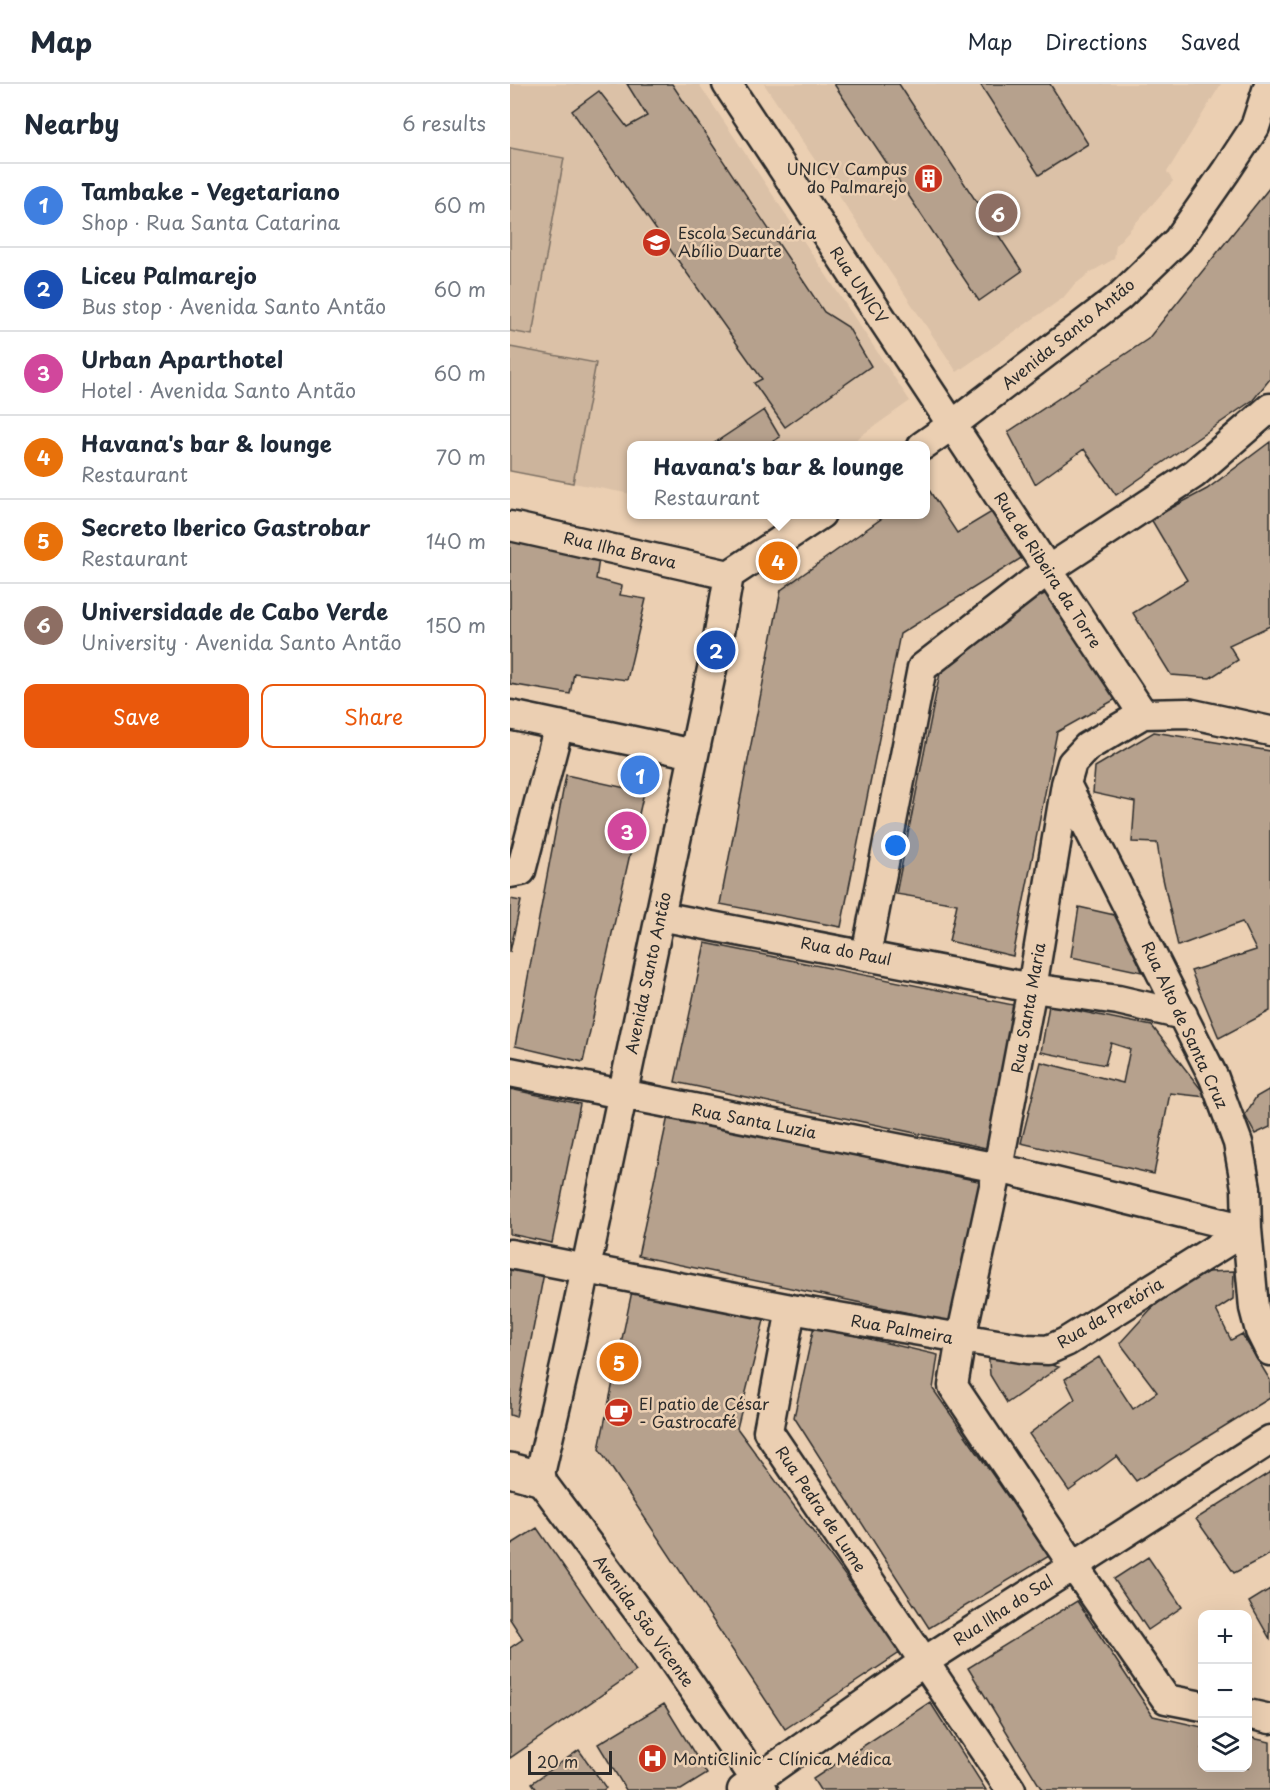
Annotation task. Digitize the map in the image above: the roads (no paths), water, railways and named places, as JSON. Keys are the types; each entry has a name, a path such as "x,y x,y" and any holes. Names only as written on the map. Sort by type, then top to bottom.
{"street":[{"name":"Rua UNICV","path":"727,84 952,425"},
{"name":"Avenida Santo Antão","path":"929,441 1119,297 1178,240 1226,171 1262,134 1269,84"},
{"path":"866,955 922,668 1047,570 1194,474 1270,408"},
{"name":"Rua de Ribeira da Torre","path":"952,425 1143,714"},
{"path":"729,575 813,519"},
{"name":"Rua Ilha Brava","path":"510,526 729,575"},
{"name":"Avenida Santo Antão","path":"524,1474 566,1362 716,650 729,575"},
{"path":"1143,714 1188,713 1270,731"},
{"name":"Rua Santa Maria","path":"961,1338 998,1168 1032,988 1066,784 1072,763 1087,747 1143,714"},
{"path":"510,715 694,754"},
{"path":"510,873 521,871 559,725"},
{"name":"Rua Alto de Santa Cruz","path":"1066,784 1184,1015 1214,1078 1238,1143 1246,1188 1254,1308 1260,1331 1270,1350"},
{"name":"Rua do Paul","path":"660,916 1032,988 1118,1000 1184,1015"},
{"name":"Rua Santa Luzia","path":"510,1072 998,1168 1247,1229"},
{"name":"Rua da Pretória","path":"961,1338 1027,1349 1048,1350 1066,1342 1247,1229"},
{"name":"Rua Palmeira","path":"510,1254 791,1309 961,1338 953,1386 1166,1699 1198,1705"},
{"name":"Rua Pedra de Lume","path":"791,1309 768,1431 1011,1790"},
{"name":"Rua Ilha do Sal","path":"753,1786 925,1661 1270,1440"},
{"name":"Avenida São Vicente","path":"524,1474 655,1634 753,1786"},
{"path":"1252,1715 1270,1719"}],"place":[{"name":"UNICV Campus do Palmarejo","path":"928,178"},
{"name":"Universidade de Cabo Verde","path":"998,213"},
{"name":"Escola Secundária Abílio Duarte","path":"657,242"},
{"name":"Havana's bar & lounge","path":"778,561"},
{"name":"Liceu Palmarejo","path":"716,650"},
{"name":"Tambake - Vegetariano","path":"640,775"},
{"name":"Urban Aparthotel","path":"627,831"},
{"name":"Secreto Iberico Gastrobar","path":"619,1362"},
{"name":"El patio de César - Gastrocafé","path":"618,1413"},
{"name":"MontiClinic - Clínica Médica","path":"652,1759"}]}
